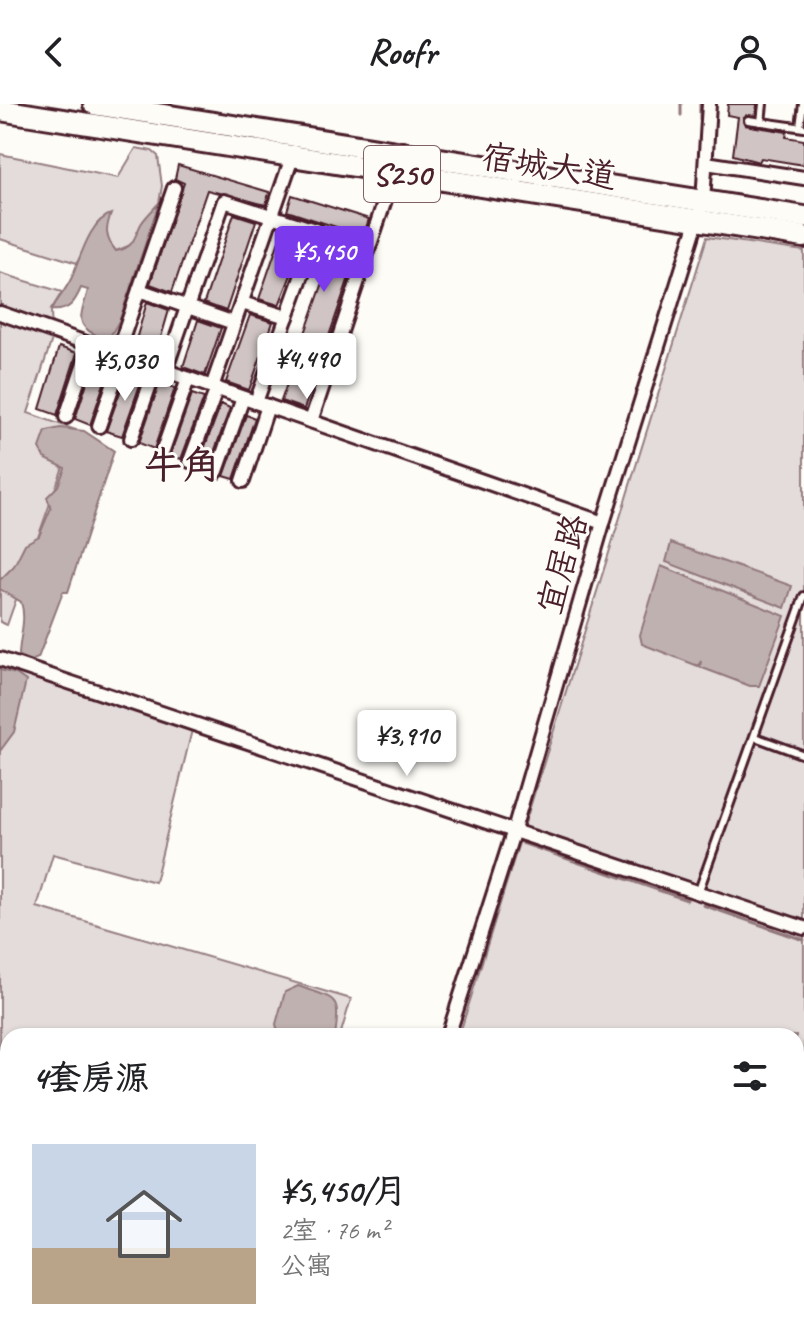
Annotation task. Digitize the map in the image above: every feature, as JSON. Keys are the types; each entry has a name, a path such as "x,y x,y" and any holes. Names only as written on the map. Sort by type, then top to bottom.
{"main road":[{"name":"宿城大道","path":"94,104 295,146 394,173 700,212 804,217"},
{"name":"宿城大道","path":"0,110 295,146 700,212 804,237"}],"street":[{"name":"宜居路","path":"451,1028 513,833 603,523 700,212 709,104"},
{"path":"190,461 295,146"},
{"path":"706,163 804,178"},
{"path":"311,421 394,173"},
{"path":"99,426 139,290 174,188"},
{"path":"131,439 187,307 224,201 318,231 256,402 217,471"},
{"path":"139,290 234,323"},
{"path":"242,303 287,317"},
{"path":"0,313 603,523"},
{"path":"66,417 90,345"},
{"path":"163,450 188,379"},
{"path":"243,481 256,402"},
{"path":"0,659 804,928"}],"lane":[{"path":"761,122 763,104"},
{"path":"748,120 802,128 803,104"},
{"path":"698,893 804,596"},
{"path":"755,737 804,755"}],"shaded area":[{"path":"136,148 152,151 158,156 162,186 159,203 142,223 133,244 116,251 108,240 106,226 97,224 77,263 0,239 0,154 118,178"},
{"path":"159,203 120,319 111,335 103,338 93,334 83,324 81,319 88,290 81,288 67,308 51,310 70,281 97,224 111,214 108,238 116,251 122,250 133,242 143,221"},
{"path":"707,237 804,251 804,1028 461,1028"},
{"path":"0,273 62,292 51,310 52,339 28,413 76,430 7,625 0,622"},
{"path":"60,428 84,431 114,451 68,592 63,592 38,658 31,661 19,656 23,622 21,602 0,589 0,580 14,566 25,544 39,536 51,508 47,497 58,486 65,468 44,458 40,448 46,431"},
{"path":"671,543 792,586 785,608 666,562"},
{"path":"661,566 785,616 759,686 750,686 700,667 701,661 698,666 642,644 640,635"},
{"path":"0,665 192,730 155,882 53,854 37,907 351,999 342,1028 0,1028"},
{"path":"0,670 16,674 26,681 14,732 0,751"},
{"path":"298,986 333,1000 337,1012 336,1028 277,1028 285,992"}],"building":[{"path":"728,104 757,104 756,115 743,117 745,125 787,132 786,137 804,140 804,165 761,158 759,162 733,155 738,117 727,115"},
{"path":"178,165 269,192 266,205 207,190 172,292 150,284 184,183 175,179"},
{"path":"292,195 369,219 304,409 281,401 342,229 287,211"},
{"path":"234,214 256,221 226,311 204,303"},
{"path":"283,229 306,237 279,305 259,299"},
{"path":"147,302 169,310 155,358 133,350"},
{"path":"250,315 273,322 249,390 226,382"},
{"path":"198,320 221,328 205,375 183,367"},
{"path":"59,347 77,353 57,415 40,409"},
{"path":"95,358 111,363 90,425 75,419"},
{"path":"128,370 143,376 122,436 106,431"},
{"path":"160,382 175,388 154,449 139,443"},
{"path":"192,394 204,398 181,459 170,455"},
{"path":"221,404 230,408 208,469 198,465"},
{"path":"246,415 255,418 234,479 224,476"}],"waterway":[{"path":"681,104 681,115"},
{"path":"700,104 700,119"},
{"path":"522,843 687,900"},
{"path":"703,905 804,940"}],"district":[{"name":"牛角","path":"182,465"}]}
